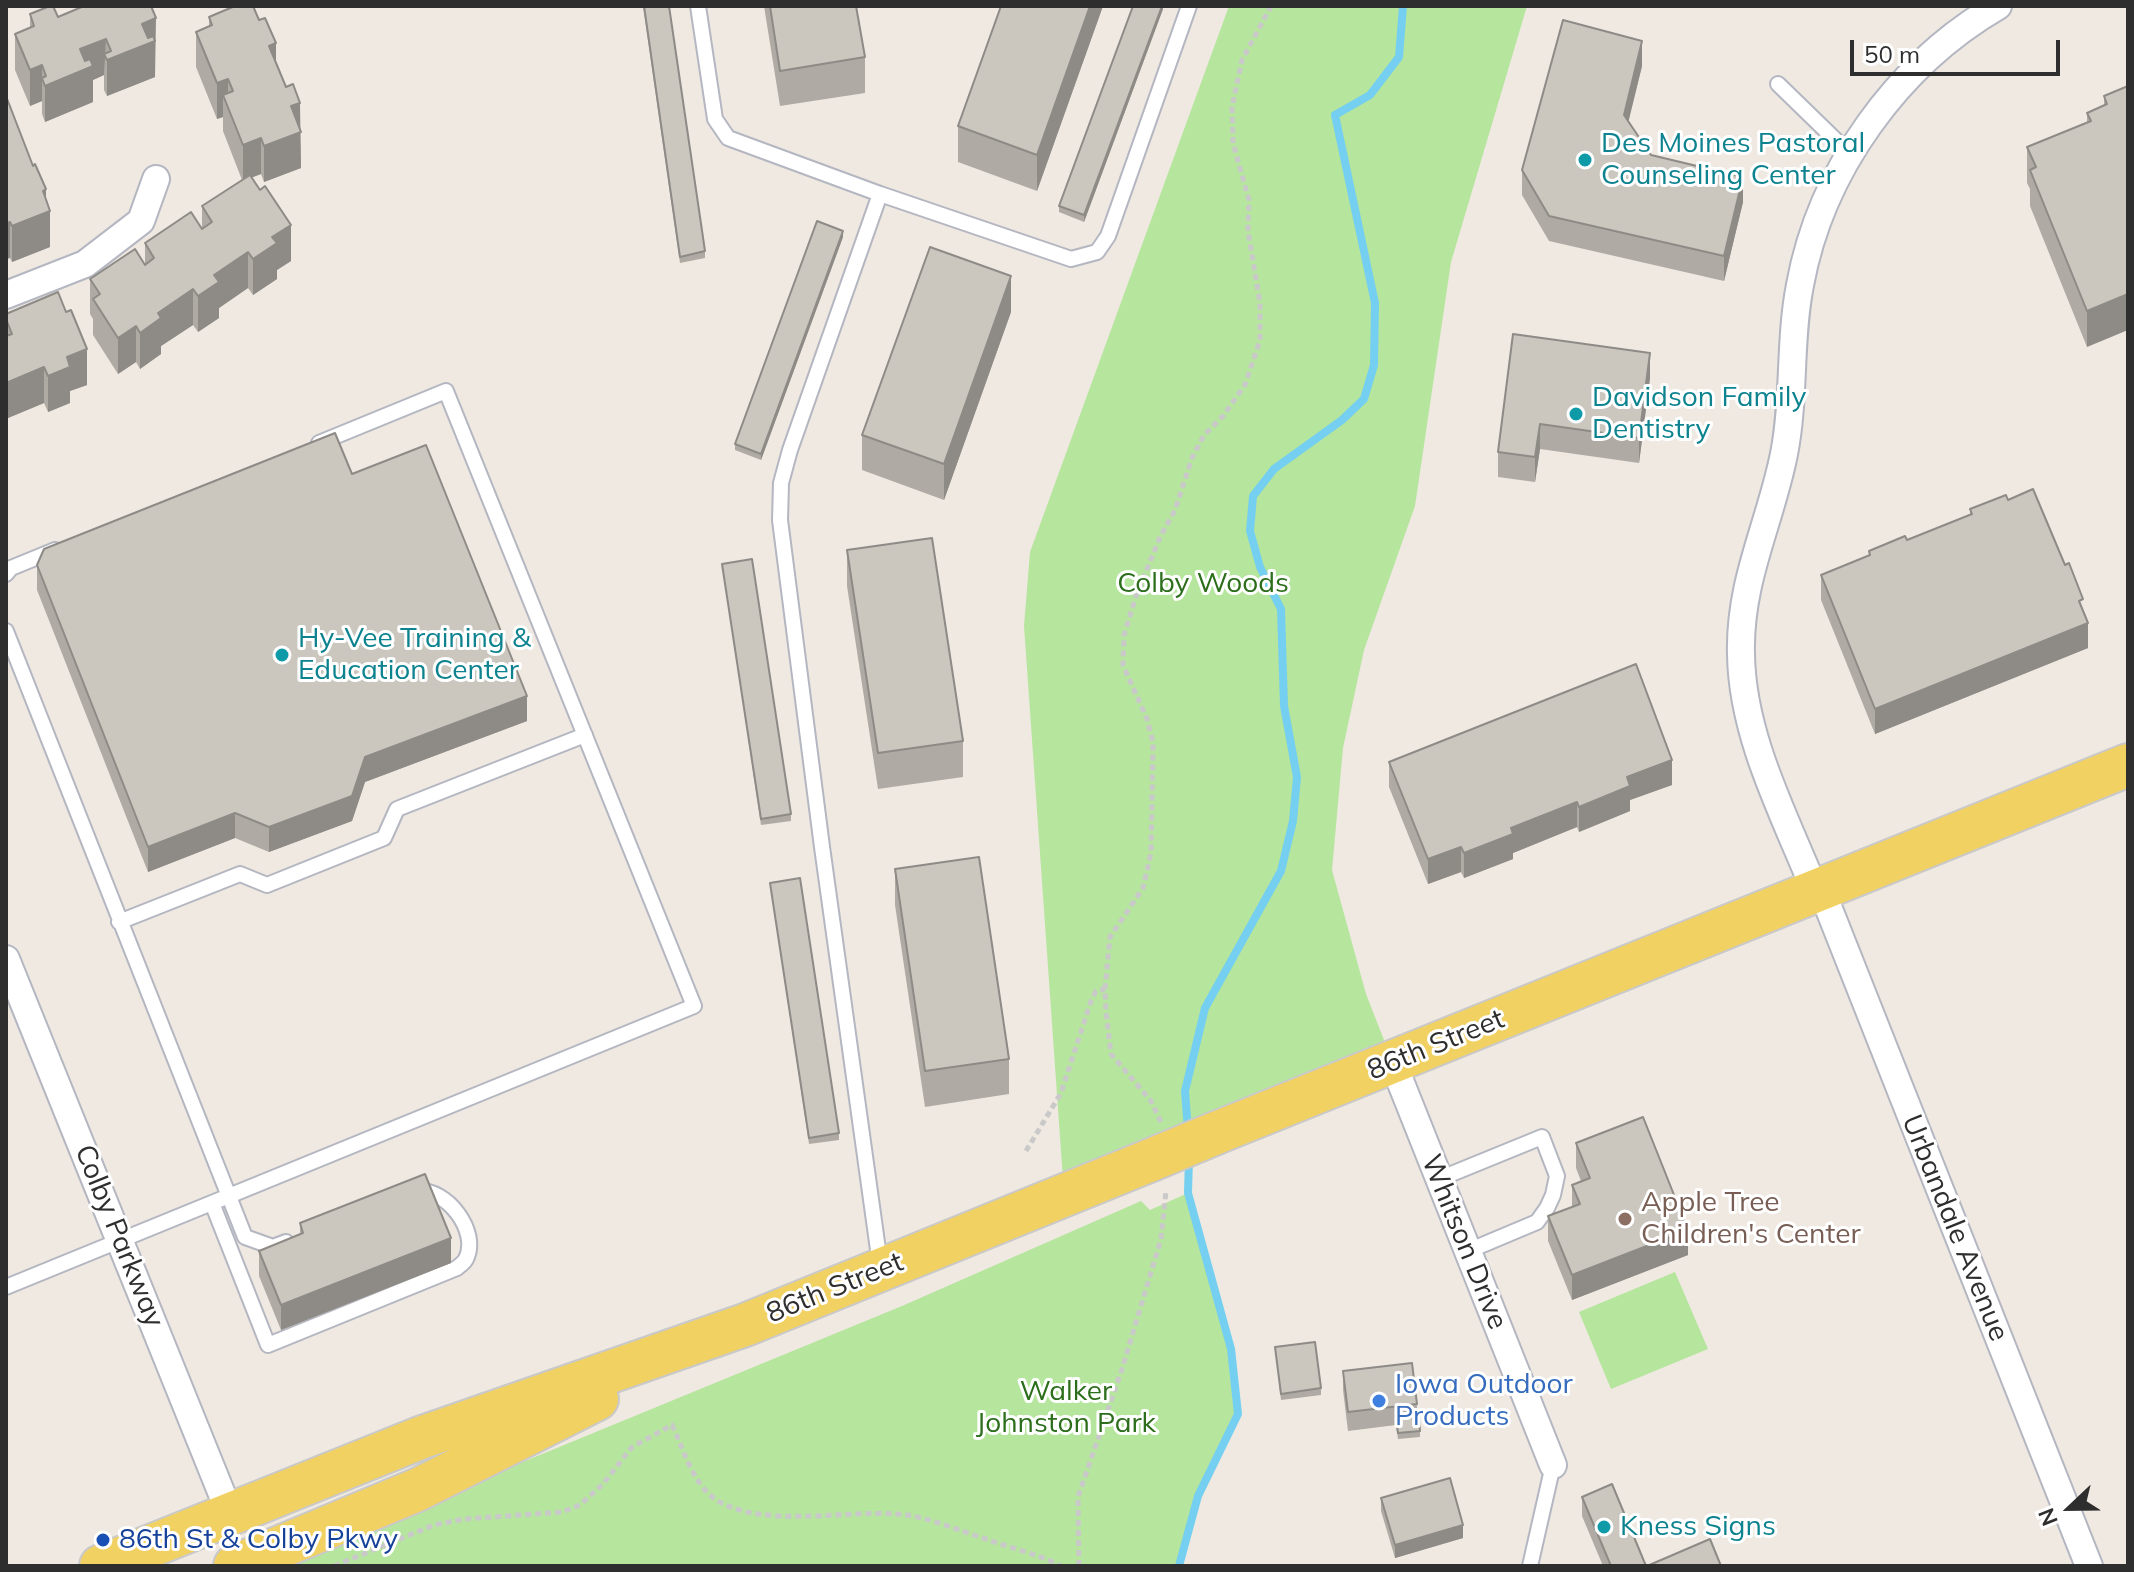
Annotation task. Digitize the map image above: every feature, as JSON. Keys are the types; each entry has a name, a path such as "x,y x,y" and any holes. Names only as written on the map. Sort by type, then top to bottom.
{"main road":[{"name":"86th Street","path":"101,1566 240,1547 420,1438 745,1325 2128,765"}],"street":[{"name":"Urbandale Avenue","path":"1991,8 1932,53 1893,93 1863,133 1835,181 1814,232 1800,283 1792,341 1788,434 1778,482 1750,567 1743,611 1741,656 1746,704 1764,764 1818,890 2089,1566"},
{"path":"6,295 85,264 97,256 141,221 156,179"},
{"name":"Colby Parkway","path":"6,959 121,1240 240,1547"},
{"name":"Whitson Drive","path":"1393,1063 1553,1465"}],"lane":[{"path":"698,6 715,119 728,138 1071,259 1097,252 1108,236 1189,6"},
{"path":"1778,84 1851,155"},
{"path":"880,194 790,450 781,483 780,520 881,1269"},
{"path":"6,1287 694,1006 446,391 301,450"},
{"path":"6,574 11,568 69,544"},
{"path":"6,631 245,1237 273,1247 304,1235"},
{"path":"119,922 240,874 267,885 384,838 397,809 585,735"},
{"path":"1439,1179 1542,1137 1557,1176 1553,1195 1537,1222 1468,1251"},
{"path":"212,1203 268,1345 457,1268 467,1259 469,1243 461,1220 449,1201 421,1190 406,1195"},
{"path":"1530,1566 1553,1465"}],"path":[{"path":"1079,1566 1078,1497 1122,1369 1161,1239 1160,1157 1151,1101 1111,1054 1105,989 1110,937 1143,888 1151,853 1153,742 1147,719 1123,665 1124,635 1136,596 1160,537 1175,510 1192,458 1204,435 1223,416 1245,385 1260,340 1260,303 1248,231 1249,200 1233,143 1232,107 1242,60 1271,6"},
{"path":"1026,1151 1061,1093 1091,1001 1096,991 1105,989"},
{"path":"334,1566 434,1525 464,1519 562,1512 580,1505 603,1484 632,1447 672,1425 701,1483 714,1498 734,1508 753,1514 789,1516 902,1514 935,1522 1061,1566"}],"green space":[{"name":"Colby Woods","path":"1229,6 1527,6 1451,262 1415,506 1364,650 1343,748 1332,870 1366,994 1393,1063 1064,1194 1024,626 1030,552"},
{"name":"Walker Johnston Park","path":"1188,1193 1231,1349 1238,1414 1198,1496 1179,1566 270,1566 902,1306 1141,1201 1150,1210"},
{"path":"1675,1272 1708,1349 1611,1389 1579,1312"}],"building":[{"path":"53,6 58,17 84,6 151,6 156,18 142,24 148,38 153,36 155,41 107,60 104,54 111,51 106,39 80,49 85,61 90,59 93,66 45,86 42,78 46,76 42,65 30,70 15,34 34,26 30,14"},
{"path":"235,6 253,6 259,20 265,18 276,43 269,46 286,87 293,84 300,103 291,106 301,132 264,146 261,138 243,145 223,95 233,91 228,79 217,83 196,32 212,25 209,17"},
{"path":"644,6 669,6 705,251 680,257"},
{"path":"770,6 856,6 865,57 780,71"},
{"path":"1001,6 1090,6 1037,155 958,126"},
{"path":"1133,6 1162,6 1084,215 1059,206"},
{"name":"Des Moines Pastoral Counseling Center","path":"1563,20 1642,41 1624,115 1651,155 1743,177 1724,256 1549,216 1522,170"},
{"path":"2128,86 2128,294 2087,311 2030,170 2036,167 2027,147 2091,121 2087,113 2107,104 2104,96"},
{"path":"6,96 33,166 35,164 46,189 43,191 50,211 12,226 10,222 6,223"},
{"path":"250,175 260,190 265,186 291,225 272,237 277,243 253,259 248,252 214,275 219,282 198,296 193,289 158,313 161,318 140,333 136,326 118,338 93,299 100,294 90,279 135,249 145,265 154,258 145,243 191,212 202,229 212,222 202,206"},
{"path":"817,221 843,231 761,454 735,444"},
{"path":"930,247 1011,276 944,464 862,435"},
{"path":"58,292 66,312 71,310 87,349 67,357 70,367 48,376 44,367 6,383 6,336 12,334 6,314"},
{"name":"Davidson Family Dentistry","path":"1513,334 1650,353 1639,438 1540,424 1535,457 1498,452"},
{"name":"Hy-Vee Training & Education Center","path":"335,433 352,474 426,445 527,696 365,757 352,796 269,827 235,813 148,847 37,565 44,549"},
{"path":"2033,489 2065,565 2069,563 2083,599 2079,601 2088,623 1875,709 1821,575 1870,555 1869,551 1905,536 1907,540 1972,514 1970,509 2006,495 2008,500"},
{"path":"932,538 963,741 878,753 847,550"},
{"path":"752,559 791,814 761,819 722,564"},
{"path":"1636,664 1672,760 1627,777 1630,786 1579,807 1577,802 1511,828 1513,834 1464,853 1461,847 1428,859 1389,762"},
{"path":"979,857 1009,1059 925,1071 895,869"},
{"path":"800,878 839,1133 809,1138 770,883"},
{"name":"Apple Tree Children's Center","path":"1643,1117 1688,1230 1572,1275 1548,1216 1580,1204 1572,1185 1590,1178 1576,1143"},
{"path":"425,1174 451,1238 281,1305 259,1251 303,1233 300,1223"},
{"path":"1315,1342 1321,1388 1281,1394 1275,1347"},
{"path":"1412,1363 1417,1404 1348,1412 1343,1371"},
{"path":"1419,1417 1420,1431 1398,1433 1396,1419"},
{"path":"1450,1478 1463,1525 1395,1545 1381,1498"},
{"path":"1612,1484 1646,1566 1611,1566 1582,1497"},
{"path":"1710,1539 1721,1566 1647,1566"}],"waterway":[{"path":"1188,1131 1185,1091 1205,1008 1281,871 1293,821 1297,777 1284,706 1281,609 1260,567 1250,531 1253,496 1274,469 1342,420 1364,399 1374,365 1375,303 1335,115 1370,95 1399,57 1403,6"},
{"path":"1179,1566 1198,1496 1238,1414 1231,1349 1188,1193 1189,1157"}],"place":[{"name":"Des Moines Pastoral Counseling Center","path":"1585,160"},
{"name":"Davidson Family Dentistry","path":"1576,414"},
{"name":"Hy-Vee Training & Education Center","path":"282,655"},
{"name":"Apple Tree Children's Center","path":"1625,1219"},
{"name":"Iowa Outdoor Products","path":"1379,1401"},
{"name":"Kness Signs","path":"1604,1527"},
{"name":"86th St & Colby Pkwy","path":"103,1540"}]}
